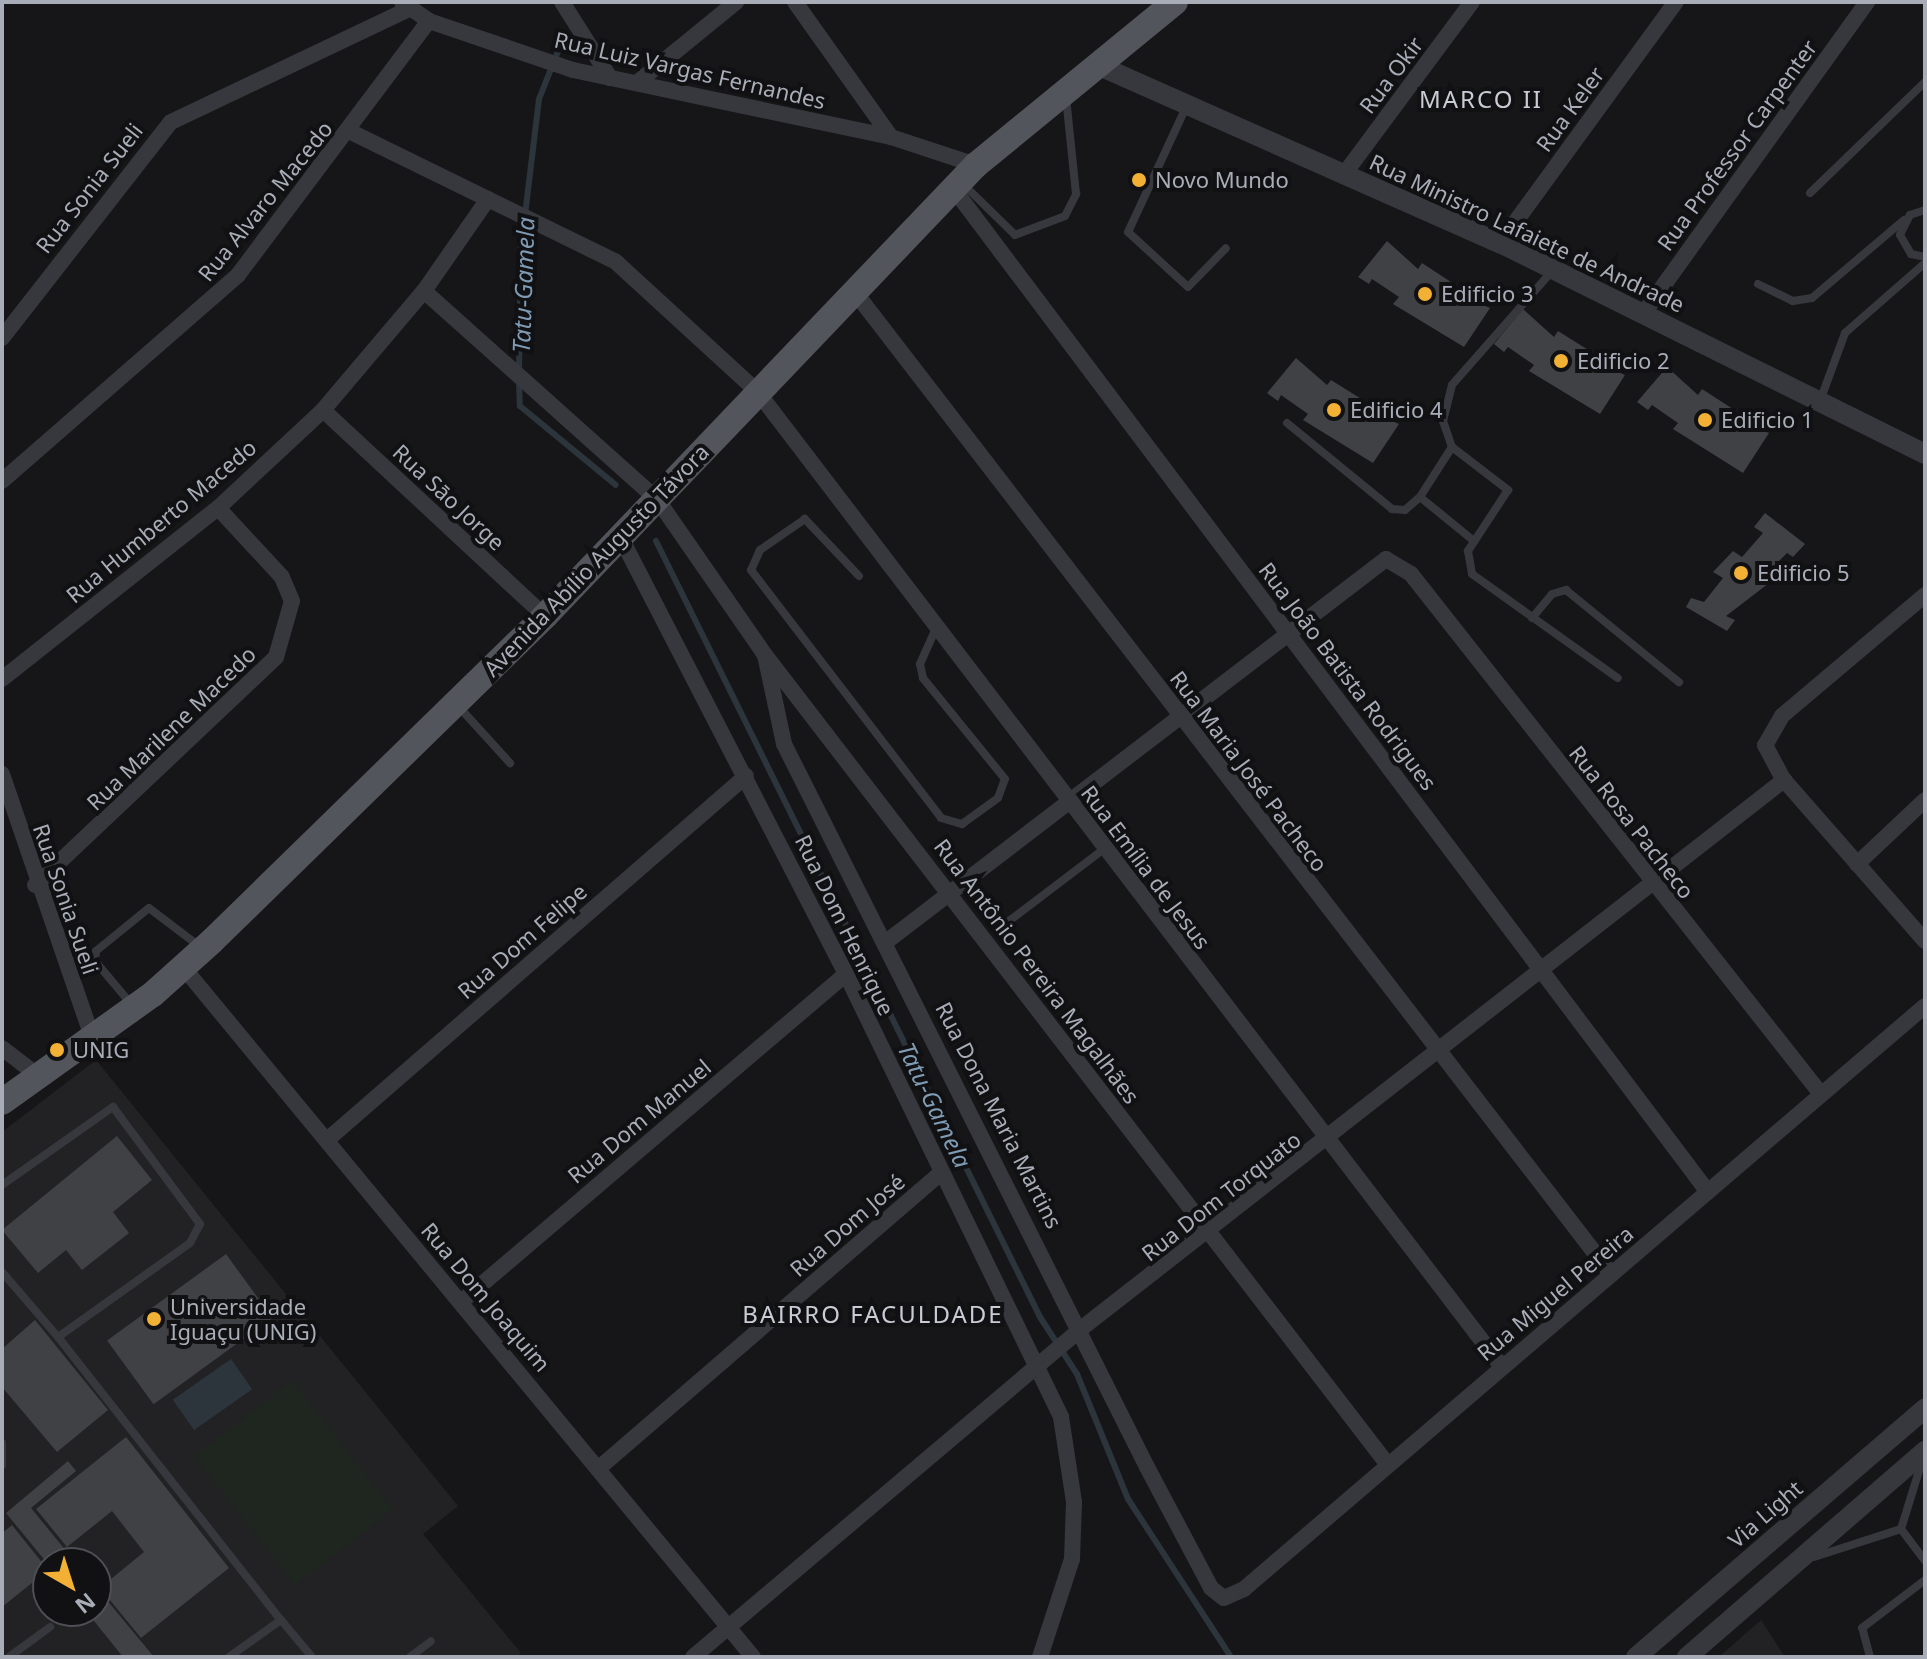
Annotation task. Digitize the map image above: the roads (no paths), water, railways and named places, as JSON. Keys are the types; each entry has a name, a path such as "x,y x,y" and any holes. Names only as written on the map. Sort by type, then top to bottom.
{"main road":[{"name":"Avenida Abílio Augusto Távora","path":"2,1102 134,1008 193,958 545,616 963,178 1102,67 1175,2"}],"street":[{"path":"562,2 610,78"},
{"path":"638,82 736,2"},
{"path":"795,2 891,137"},
{"name":"Rua Okir","path":"1345,173 1472,2"},
{"name":"Rua Keler","path":"1500,243 1676,2"},
{"name":"Rua Professor Carpenter","path":"1643,314 1867,2"},
{"name":"Rua Luiz Vargas Fernandes","path":"404,6 429,21 573,70 891,137 963,178"},
{"name":"Rua Sonia Sueli","path":"2,338 171,122 404,6"},
{"name":"Rua Alvaro Macedo","path":"2,481 238,275 351,132 429,21"},
{"name":"Rua Ministro Lafaiete de Andrade","path":"1102,67 1500,243 1925,454"},
{"name":"Rua Emília de Jesus","path":"351,132 509,209 557,227 616,262 757,391 1502,1367"},
{"name":"Rua João Batista Rodrigues","path":"963,178 1288,633 1708,1192"},
{"name":"Rua Humberto Macedo","path":"2,679 218,508 323,410 424,291 488,199"},
{"name":"Rua Antônio Pereira Magalhães","path":"424,291 551,398 657,499 765,655 950,891 1388,1465"},
{"name":"Rua Maria José Pacheco","path":"854,291 1438,1055 1611,1274"},
{"name":"Rua Sāo Jorge","path":"323,410 545,616"},
{"name":"Rua Marilene Macedo","path":"35,885 276,657 292,601 282,577 218,508"},
{"name":"Rua Dom Henrique","path":"621,538 846,974 941,1173 1046,1362 1061,1417 1074,1502 1069,1571 1040,1657"},
{"name":"Rua Rosa Pacheco","path":"1288,633 1372,563 1398,561 1821,1094"},
{"path":"1925,595 1782,716 1765,745 1784,780 1925,941"},
{"path":"886,942 1288,633"},
{"name":"Rua Dona Maria Martins","path":"765,655 784,744 886,942 1076,1334 1211,1588"},
{"name":"Rua Sonia Sueli","path":"2,774 35,885 92,1037"},
{"name":"Rua Dom Felipe","path":"327,1140 746,776"},
{"name":"Rua Dom Torquato","path":"693,1657 1076,1334 1210,1235 1654,887 1784,780"},
{"path":"1857,864 1925,800"},
{"name":"Rua Dom Joaquim","path":"193,958 327,1140 753,1657"},
{"name":"Rua Dom Manuel","path":"461,1302 846,974"},
{"name":"Rua Miguel Pereira","path":"1211,1588 1234,1597 1925,1006"},
{"path":"2,1048 37,1075"},
{"name":"Rua Dom José","path":"599,1468 941,1173"},
{"name":"Via Light","path":"1636,1657 1925,1408"},
{"path":"1687,1657 1925,1451"}],"lane":[{"path":"1810,193 1925,82"},
{"path":"963,178 1015,235 1065,216 1076,194 1066,95"},
{"path":"1187,104 1128,232 1188,287 1226,248"},
{"path":"1758,284 1793,301 1812,298 1904,220 1922,209"},
{"path":"1819,401 1845,333 1925,260 1901,242 1904,220"},
{"path":"1553,269 1452,385 1443,406 1452,447 1508,490 1474,541 1466,560 1472,574 1618,678"},
{"path":"1287,423 1392,509 1405,510 1420,497 1452,447"},
{"path":"1420,497 1474,541"},
{"path":"859,576 805,519 760,550 751,570 941,818 962,824 998,798 1005,779 923,678 920,664 937,627"},
{"path":"1532,618 1552,594 1566,590 1679,682"},
{"path":"457,704 510,763"},
{"path":"1009,921 1105,848"},
{"path":"134,1008 94,955 142,910 156,909 193,958"},
{"path":"2,1185 102,1108 113,1107 199,1219 190,1243 58,1337"},
{"path":"2,1272 58,1337 312,1657"},
{"path":"2,1443 2,1465"},
{"path":"1901,1529 1925,1451"},
{"path":"1901,1529 1925,1561"},
{"path":"1796,1562 1901,1529"},
{"path":"1870,1657 1862,1628 1925,1580"},
{"path":"229,1657 281,1620"},
{"path":"9,1657 50,1627"},
{"path":"410,1657 431,1641"}],"waterway":[{"name":"Tatu-Gamela","path":"519,371 521,248 539,99 561,44"},
{"name":"Tatu-Gamela","path":"519,382 520,406 616,485"},
{"name":"Tatu-Gamela","path":"656,541 1040,1317 1077,1374 1128,1499 1231,1657"}],"place":[{"name":"Novo Mundo","path":"1139,180"},
{"name":"Edificio 3","path":"1425,294"},
{"name":"Edificio 2","path":"1561,361"},
{"name":"Edificio 4","path":"1334,410"},
{"name":"Edificio 1","path":"1705,420"},
{"name":"Edificio 5","path":"1741,573"},
{"name":"UNIG","path":"57,1050"},
{"name":"Universidade Iguaçu (UNIG)","path":"154,1319"}],"district":[{"name":"MARCO II","path":"1481,99"},
{"name":"BAIRRO FACULDADE","path":"873,1314"}]}
